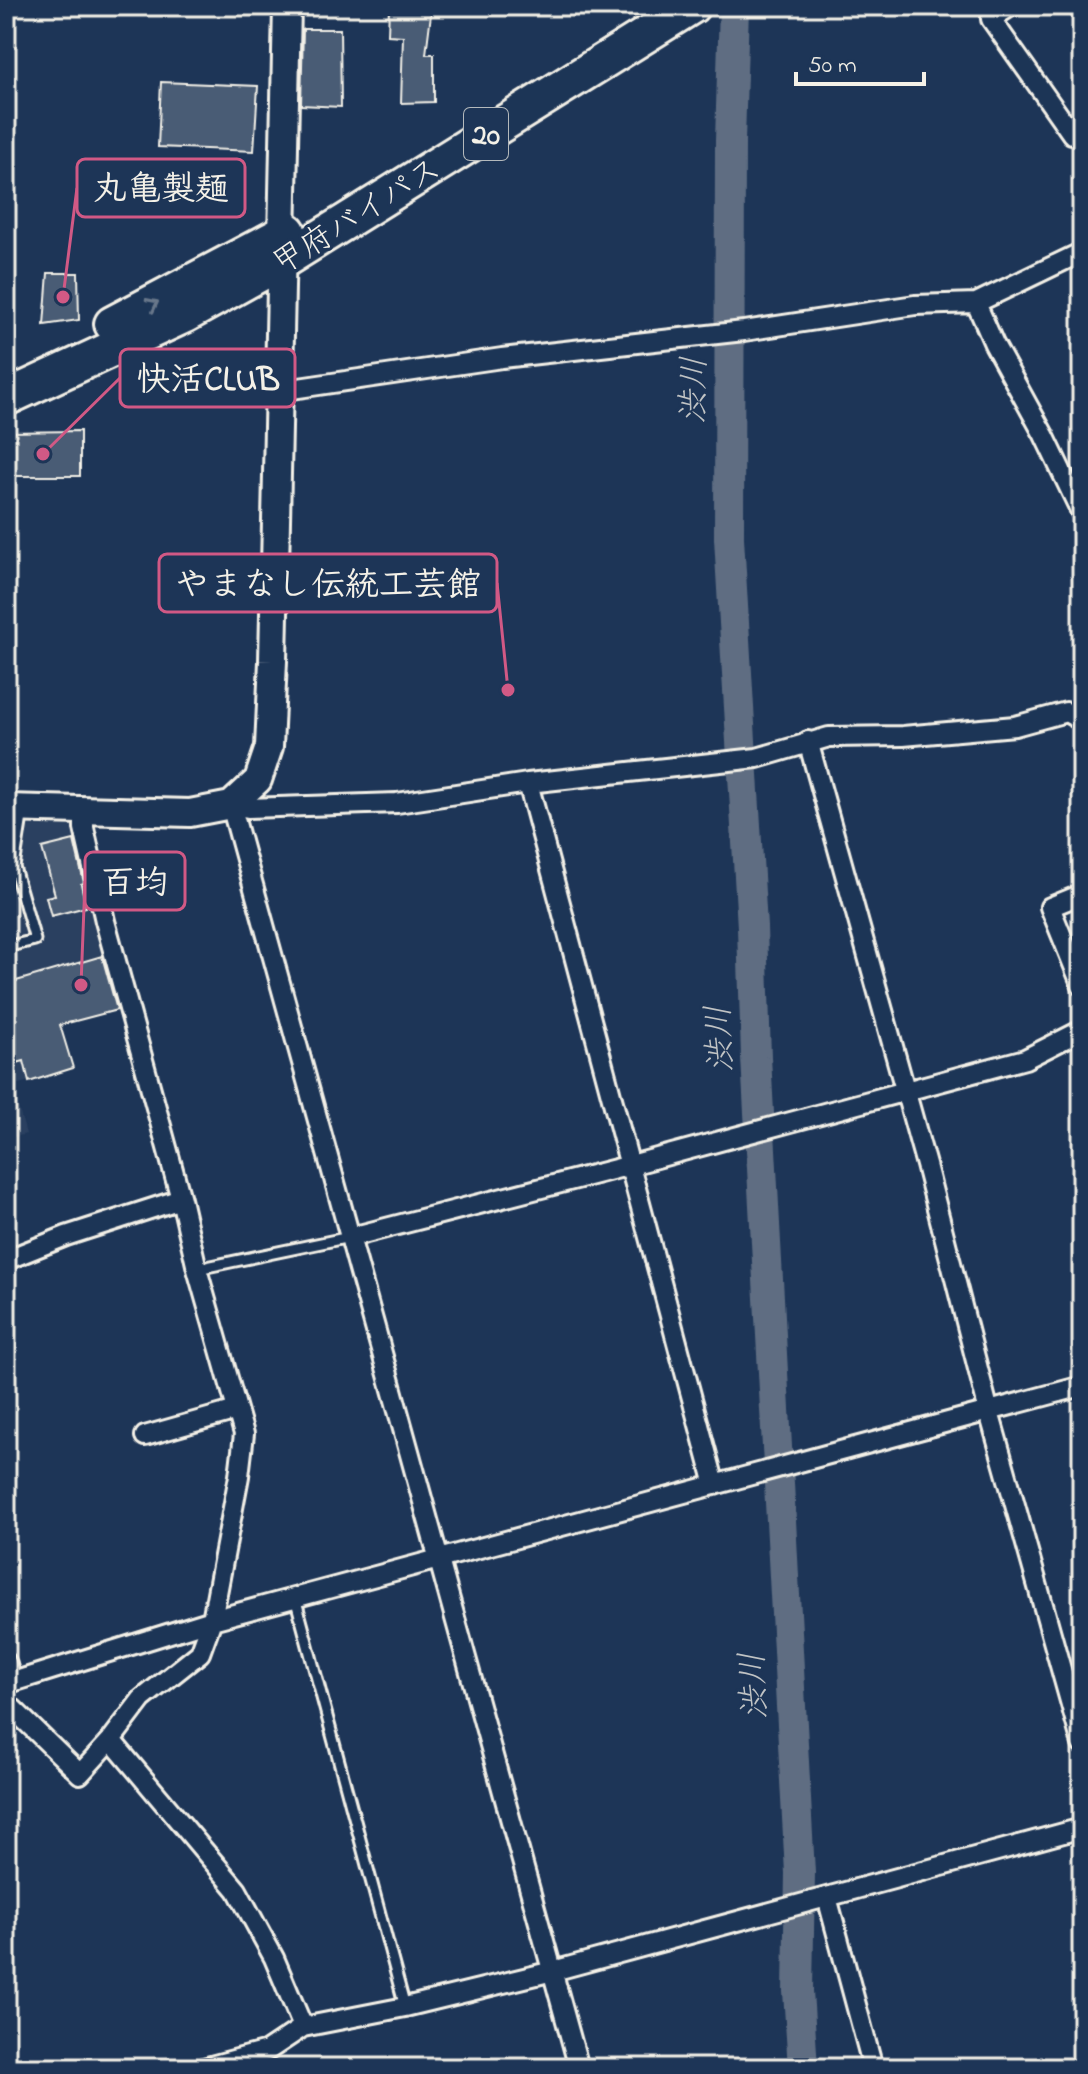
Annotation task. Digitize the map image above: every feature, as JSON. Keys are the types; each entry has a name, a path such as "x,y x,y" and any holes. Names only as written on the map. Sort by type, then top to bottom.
{"highway":[{"name":"甲府バイパス","path":"6,398 185,315 650,6"},
{"name":"甲府バイパス","path":"6,372 281,249 692,6"}],"main road":[{"path":"15,809 190,813 231,805 258,780 269,747 287,6"}],"street":[{"path":"1011,6 991,19 1072,134 1082,125"},
{"path":"278,391 502,358 744,331 915,305 976,303 1082,252"},
{"path":"976,303 1082,514"},
{"path":"579,2068 441,1558 231,805 248,808 397,803 528,783 757,758 829,737 903,736 1015,726 1066,712 1082,721"},
{"path":"808,741 1082,1744"},
{"path":"528,783 715,1485"},
{"path":"6,1702 80,1774 142,1699 200,1653 212,1620 244,1434 105,921 84,828 84,810"},
{"path":"1082,894 1050,907 1082,986"},
{"path":"351,1237 1025,1059 1082,1030"},
{"path":"6,1260 66,1236 181,1199"},
{"path":"6,1662 9,1683 295,1597 1082,1386"},
{"path":"145,1436 237,1410"},
{"path":"111,1740 237,1890 274,1958 303,2027"},
{"path":"203,2068 270,2060 303,2027 405,2007 553,1971 1082,1828"},
{"path":"820,1899 873,2068"}],"lane":[{"path":"6,947 35,940 10,869 15,809"},
{"path":"197,1269 351,1237"},
{"path":"295,1597 405,2007"}],"shaded area":[{"path":"6,819 76,823 125,1008 60,1025 73,1068 12,1086 26,1134 6,1139"}],"building":[{"path":"389,6 432,6 426,54 434,54 434,102 401,103 403,36 388,35"},
{"path":"303,29 340,29 341,107 301,105"},
{"path":"161,82 258,86 254,151 158,147"},
{"path":"48,273 78,273 79,320 44,325"},
{"path":"80,431 80,476 7,476 6,432"},
{"path":"74,840 86,907 51,916 46,897 55,895 42,848"},
{"path":"102,956 117,1010 60,1025 73,1068 29,1082 24,1061 6,1066 6,984"}],"waterway":[{"name":"渋川","path":"734,6 730,141 729,538 800,1873 798,1991 803,2068"}],"place":[{"name":"丸亀製麺","path":"63,297"},
{"name":"快活CLUB","path":"43,454"},
{"name":"やまなし伝統工芸館","path":"508,690"},
{"name":"百均","path":"81,985"}]}
